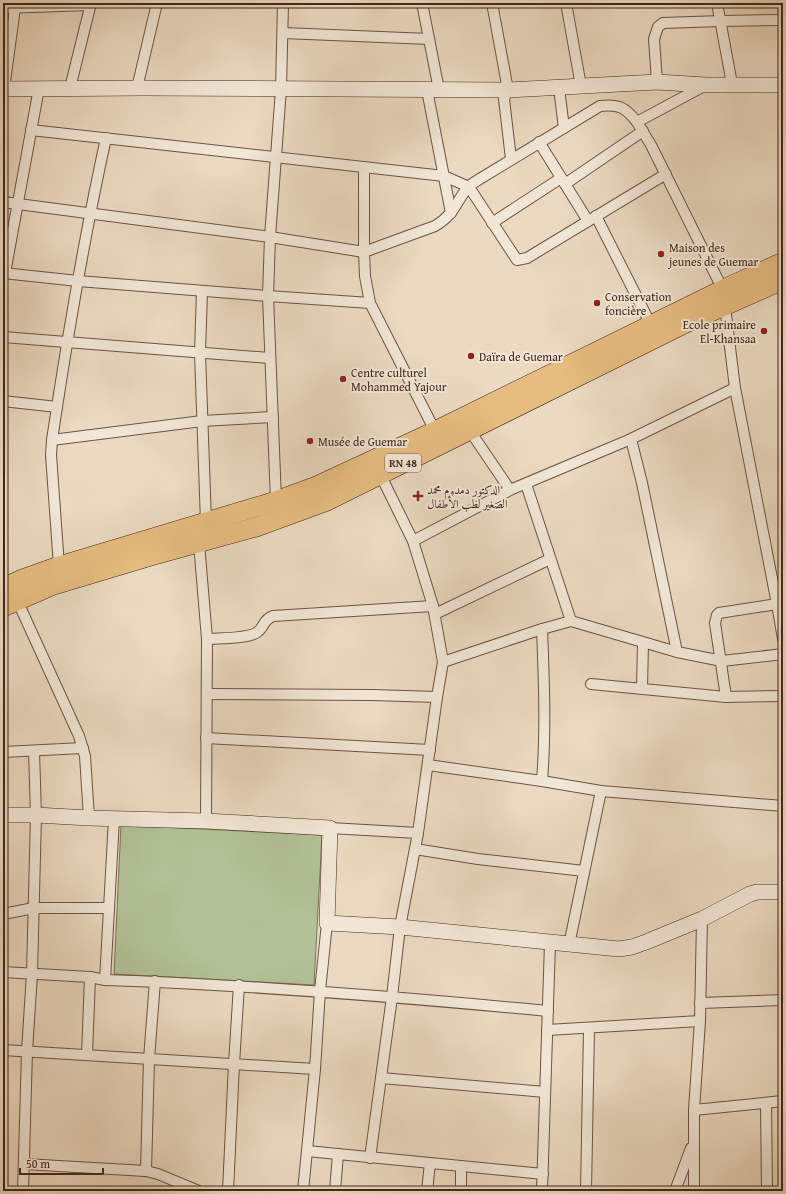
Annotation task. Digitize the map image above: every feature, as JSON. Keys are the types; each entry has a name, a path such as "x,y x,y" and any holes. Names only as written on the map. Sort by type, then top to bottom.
{"highway":[{"name":"RN 48","path":"8,598 20,580 59,566 276,501 314,487 435,431 492,411 724,297 783,262"},
{"name":"RN 48","path":"8,598 271,522 328,501 380,474 470,431 492,411 651,325 724,297 783,280"}],"street":[{"path":"137,88 157,3"},
{"path":"276,501 268,296 270,237 281,89 283,3"},
{"path":"422,3 429,39 433,90 444,176 451,213"},
{"path":"492,3 508,90 504,99 511,159"},
{"path":"566,3 581,86"},
{"path":"717,3 732,84"},
{"path":"3,8 91,4 70,88"},
{"path":"15,8 3,89 137,88 508,90 657,82 706,85 783,85"},
{"path":"657,82 654,39 658,27 663,23 783,20"},
{"path":"283,33 429,39"},
{"path":"637,122 706,85"},
{"path":"39,88 4,273 78,281 202,291 370,302"},
{"path":"559,88 564,128"},
{"path":"3,202 270,237 364,252 435,226 451,213 468,187 511,159 600,106 612,105 625,109 630,113 643,131 666,174 724,297 735,388 783,640"},
{"path":"31,130 444,176 468,187 517,260 527,258 666,174"},
{"path":"492,223 643,131"},
{"path":"59,566 51,455 52,440 89,214 106,138"},
{"path":"539,142 563,181 592,218 651,325"},
{"path":"364,167 364,276 370,302 435,431"},
{"path":"202,291 200,353 206,522"},
{"path":"3,337 270,358"},
{"path":"414,541 510,490 631,439 735,388"},
{"path":"3,401 57,407"},
{"path":"52,440 202,421 273,418"},
{"path":"470,431 510,490"},
{"path":"631,439 642,483 677,652"},
{"path":"370,1158 400,927 418,833 437,697 444,662 434,610 414,541 380,474"},
{"path":"526,484 571,621"},
{"path":"198,543 207,639 206,821"},
{"path":"207,639 247,636 256,633 261,629 267,618 273,616 434,610 550,559"},
{"path":"8,598 80,736 83,748 89,818"},
{"path":"726,697 722,661 715,623 717,614 777,604"},
{"path":"444,662 542,629 571,621 643,643 677,652 722,661 783,654"},
{"path":"542,629 545,745 542,781"},
{"path":"642,689 643,643"},
{"path":"591,684 726,697 783,696"},
{"path":"207,694 437,697"},
{"path":"206,738 430,750"},
{"path":"3,752 83,748"},
{"path":"23,1191 27,1051 32,974 34,908 36,815 34,750"},
{"path":"428,765 542,781 600,791 783,806"},
{"path":"569,944 600,791"},
{"path":"3,815 206,821 418,833"},
{"path":"105,980 114,819"},
{"path":"303,1191 327,923 330,828"},
{"path":"415,849 478,859 584,871"},
{"path":"327,923 400,927 619,949 632,947 702,918 750,894 756,892 783,892"},
{"path":"3,914 34,908 109,908"},
{"path":"694,1191 694,1110 700,1021 702,918"},
{"path":"542,1191 550,942"},
{"path":"3,972 90,977 105,980 239,985 548,1011"},
{"path":"87,1055 90,977"},
{"path":"146,1171 148,1059 155,981"},
{"path":"228,1191 239,985"},
{"path":"700,1003 783,1000"},
{"path":"547,1030 700,1021"},
{"path":"586,1191 589,1028"},
{"path":"3,1050 315,1069"},
{"path":"381,1078 545,1092"},
{"path":"694,1110 783,1101"},
{"path":"766,1103 767,1191"},
{"path":"675,1191 694,1140"},
{"path":"307,1151 543,1174"},
{"path":"335,1191 338,1154"},
{"path":"427,1191 430,1163"},
{"path":"24,1164 146,1171 158,1174 199,1191"},
{"path":"461,1166 461,1191"}],"green space":[{"path":"121,825 322,835 314,985 114,974"}],"place":[{"name":"Maison des jeunes de Guemar","path":"661,254"},
{"name":"Conservation foncière","path":"597,303"},
{"name":"Ecole primaire El-Khansaa","path":"764,331"},
{"name":"Daïra de Guemar","path":"471,356"},
{"name":"Centre culturel Mohammed Yajour","path":"343,379"},
{"name":"Musée de Guemar","path":"310,441"},
{"name":"الدكتور دمدوم محمد الصغير لطب الأطفال","path":"418,496"}]}
